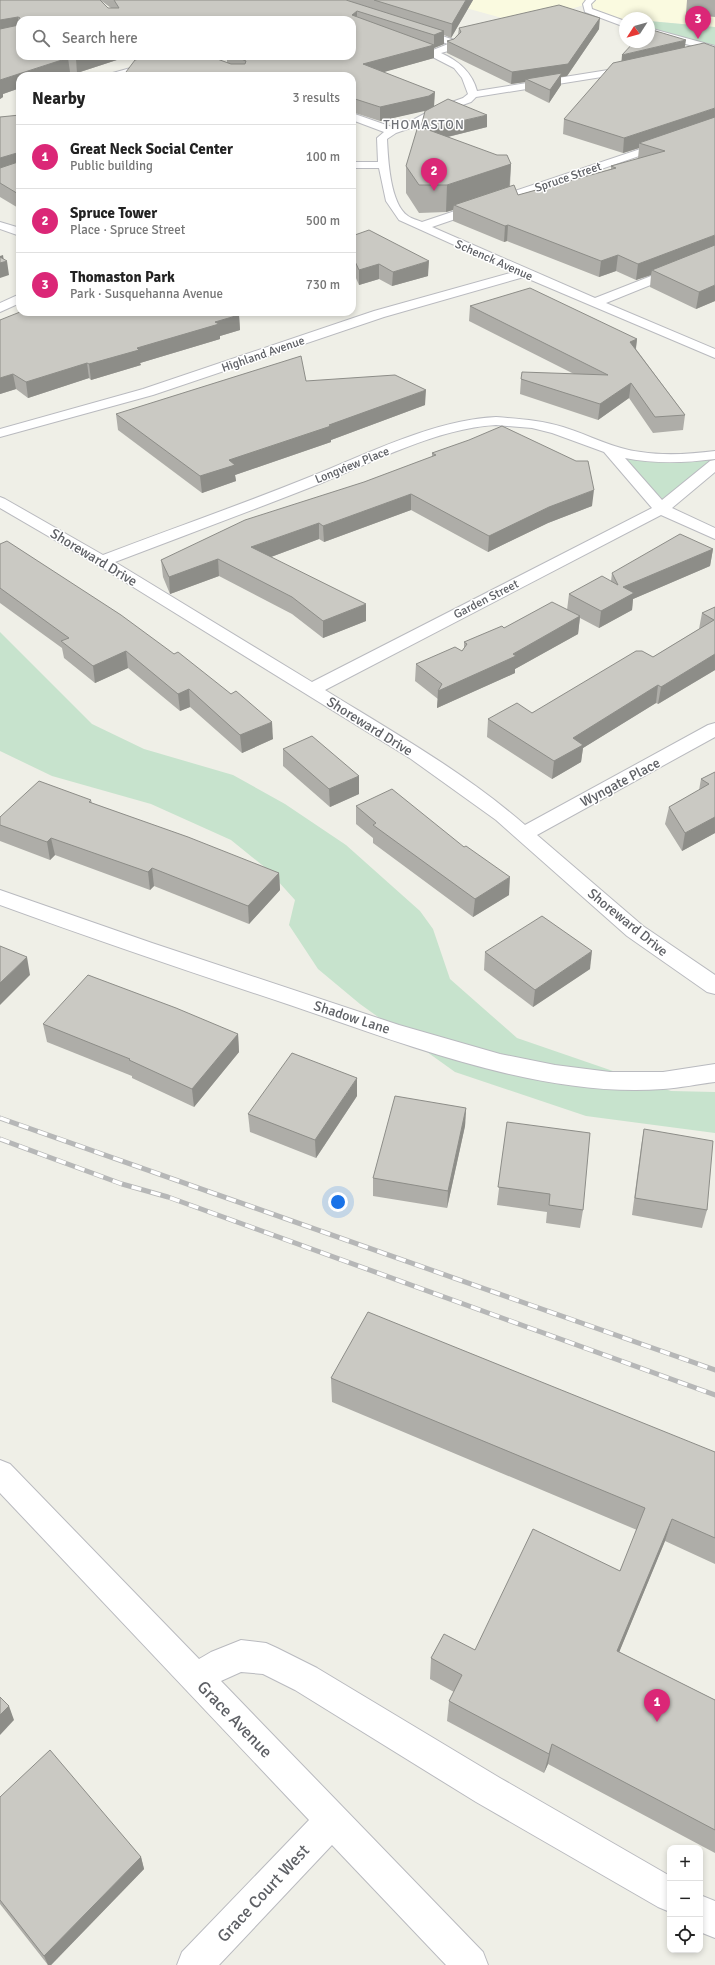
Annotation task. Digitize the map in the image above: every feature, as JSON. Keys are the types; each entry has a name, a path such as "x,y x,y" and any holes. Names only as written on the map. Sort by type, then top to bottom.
{"street":[{"path":"591,0 587,4 588,10 619,22"},
{"path":"408,27 454,43 449,48 433,53"},
{"path":"655,32 713,49"},
{"path":"418,48 433,53 462,70 471,82 474,95"},
{"path":"692,54 713,49"},
{"path":"128,72 175,60"},
{"path":"356,118 392,131 415,123 440,110 467,100 474,95 644,67"},
{"name":"Spruce Street","path":"420,227 715,127"},
{"name":"Schenck Avenue","path":"392,131 382,138 386,182 397,212 403,218 420,227 525,273 715,354"},
{"path":"356,165 384,164"},
{"path":"0,224 16,230"},
{"path":"594,302 715,255"},
{"name":"Highland Avenue","path":"0,433 148,392 379,314 525,273"},
{"path":"0,308 16,300"},
{"name":"Longview Place","path":"102,561 311,482 405,444 460,425 496,422 532,424 557,430 609,449"},
{"path":"609,449 626,454 658,458 694,458 715,455"},
{"path":"609,449 661,509 715,534"},
{"name":"Garden Street","path":"311,690 661,509 715,464"},
{"name":"Shoreward Drive","path":"0,502 102,561 418,756 470,791 524,834 635,931 715,986"},
{"name":"Wyngate Place","path":"524,834 715,730"},
{"name":"Shadow Lane","path":"0,897 86,929 437,1045 538,1072 611,1080 666,1080 715,1073"},
{"name":"Grace Avenue","path":"0,1472 470,1965"},
{"path":"196,1678 222,1663 241,1656 266,1659 306,1679 488,1790 667,1893"},
{"name":"Grace Court West","path":"195,1965 332,1820"},
{"path":"703,1914 715,1921"}],"shaded area":[{"path":"437,0 715,0 715,27 655,22 655,12 619,12 619,22 595,14 587,4 523,24"},
{"path":"655,22 715,27 715,49 655,32"},
{"path":"617,452 626,454 715,455 715,464 661,509"},
{"path":"0,632 92,724 144,749 233,775 285,804 346,845 420,911 433,929 450,979 517,1038 671,1091 715,1092 715,1133 586,1116 455,1072 360,1004 318,969 289,925 295,900 267,869 231,840 151,804 52,776 0,751"}],"building":[{"path":"0,0 100,0 108,8 119,8 114,0 346,0 444,31 434,35 357,11 352,15 355,16 16,16 16,17 0,20"},
{"path":"374,0 466,0 452,24"},
{"path":"559,5 600,18 568,64 512,72 447,41 454,39 461,32 459,28"},
{"path":"356,16 434,45 363,64 435,92 429,96 380,107 356,99 356,72 126,72 135,60 220,60 231,64 245,64 246,61 244,60 356,60"},
{"path":"16,26 16,60 62,60 25,72 16,72 16,75 0,80 0,29"},
{"path":"655,31 686,40 655,47"},
{"path":"704,43 715,47 715,108 624,138 564,119 613,63"},
{"path":"628,48 652,48 622,55"},
{"path":"562,73 550,90 526,79"},
{"path":"448,99 487,115 427,129 421,127 425,111"},
{"path":"16,115 16,153 0,158 0,117"},
{"path":"715,117 715,235 638,264 618,255 601,261 508,225 505,226 454,205 514,185 518,195 616,168 611,166 665,151 639,143"},
{"path":"418,126 497,155 507,155 511,164 447,185 419,185 406,166"},
{"path":"16,163 16,193 0,183 0,168"},
{"path":"369,230 429,261 393,272 379,264 359,270 356,264 356,235"},
{"path":"715,245 715,285 699,292 652,270"},
{"path":"0,257 7,261 0,263"},
{"path":"530,288 637,339 630,342 685,415 655,417 631,383 600,404 521,379 522,372 608,375 470,306"},
{"path":"16,314 16,316 236,316 215,322 219,324 137,348 139,350 89,364 87,363 26,382 13,374 0,378 0,320"},
{"path":"301,356 306,381 395,375 426,390 329,425 331,426 229,460 235,465 200,476 116,414"},
{"path":"502,426 576,461 588,461 594,490 549,507 489,536 411,494 323,526 319,523 251,547 366,604 323,621 292,597 218,559 169,577 161,560 245,520 364,482 436,455 432,453"},
{"path":"680,534 713,549 623,587 634,593 601,611 569,594 602,576 618,585 612,573"},
{"path":"7,541 121,615 174,654 178,652 231,694 236,691 272,722 240,735 189,689 178,694 126,651 93,666 61,641 69,638 0,588 0,544"},
{"path":"552,602 580,616 513,654 516,656 438,691 442,684 416,664 455,647 462,651 467,644 464,642 502,626 504,628"},
{"path":"715,607 715,654 661,687 658,685 573,738 583,745 554,761 488,719 517,703 532,713 636,651 642,651 653,657 714,620 702,613"},
{"path":"312,736 359,776 329,789 283,749"},
{"path":"715,772 715,817 685,833 669,807 709,784 701,779"},
{"path":"39,781 91,800 89,802 188,837 279,873 248,906 152,868 148,872 51,838 47,842 0,825 0,817"},
{"path":"392,789 464,847 466,846 510,877 475,899 373,825 376,823 356,806"},
{"path":"542,916 592,951 535,990 485,952"},
{"path":"0,946 27,957 0,983"},
{"path":"88,975 176,1008 238,1034 192,1089 129,1060 130,1059 43,1024"},
{"path":"292,1053 357,1078 315,1140 248,1114"},
{"path":"395,1096 466,1108 448,1191 373,1178"},
{"path":"507,1122 590,1133 583,1210 549,1205 550,1194 498,1187"},
{"path":"644,1129 713,1141 707,1210 635,1198"},
{"path":"368,1312 715,1452 715,1538 672,1519 617,1651 715,1700 715,1830 552,1744 549,1754 449,1701 462,1675 431,1658 444,1634 475,1650 533,1529 620,1571 645,1508 331,1378"},
{"path":"0,1697 9,1706 0,1715"},
{"path":"50,1750 141,1857 44,1956 0,1900 0,1797"}],"railway":[{"path":"0,1118 715,1370"},
{"path":"0,1139 122,1184 168,1197 715,1395"}],"place":[{"name":"Thomaston Park","path":"698,39"},
{"name":"Spruce Tower","path":"434,191"},
{"name":"Great Neck Social Center","path":"657,1722"}],"district":[{"name":"THOMASTON","path":"424,124"}]}
